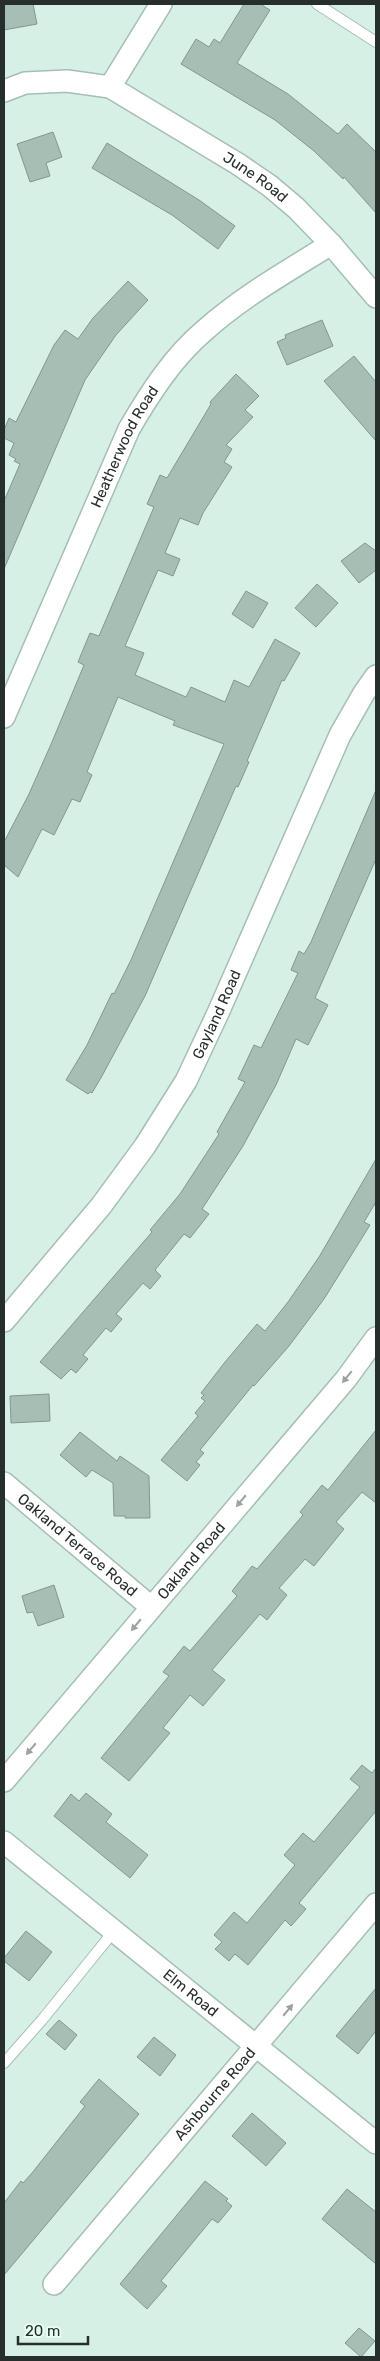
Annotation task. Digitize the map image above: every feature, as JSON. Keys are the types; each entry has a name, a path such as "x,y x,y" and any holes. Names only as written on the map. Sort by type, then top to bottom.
{"street":[{"path":"4,91 25,83 67,81 110,87 161,4"},
{"name":"June Road","path":"110,87 238,164 270,186 296,208 331,244 376,297"},
{"name":"Heatherwood Road","path":"4,717 129,429 153,388 182,352 204,330 245,298 331,244"},
{"name":"Gayland Road","path":"4,1321 101,1206 145,1146 186,1081 222,1004 340,735 376,676"},
{"name":"Oakland Road","path":"4,1781 346,1378 376,1338"},
{"name":"Oakland Terrace Road","path":"4,1483 151,1607"},
{"name":"Elm Road","path":"4,1842 376,2143"},
{"name":"Ashbourne Road","path":"54,2284 376,1904"}],"lane":[{"path":"317,4 330,7 376,42"},
{"path":"4,2063 114,1932"}],"building":[{"path":"4,4 33,4 37,24 4,30"},
{"path":"244,4 260,4 270,10 237,63 288,94 338,134 347,124 376,152 376,213 344,177 343,179 314,151 275,120 181,64 196,39 209,47 214,39 220,43"},
{"path":"53,132 62,157 46,163 50,176 30,182 17,144"},
{"path":"107,143 199,200 235,226 218,249 172,215 92,168"},
{"path":"128,281 148,300 116,335 85,380 4,569 4,501 20,464 9,455 14,443 4,438 4,430 9,418 16,422 54,345 65,330 78,339 93,318"},
{"path":"322,320 333,346 287,365 277,342 286,338 285,335"},
{"path":"354,356 376,382 376,441 324,381"},
{"path":"236,374 259,396 245,410 253,417 226,445 232,449 224,462 232,467 203,513 198,525 180,518 165,553 180,559 173,576 158,570 125,646 144,653 135,675 186,697 191,687 225,702 234,680 249,687 275,639 300,653 284,681 282,680 247,761 249,762 238,787 236,786 145,996 102,1076 92,1093 88,1094 66,1080 87,1045 112,993 114,994 131,960 224,744 173,725 175,721 118,697 87,772 92,775 80,802 72,799 54,835 42,829 18,877 4,865 4,842 29,794 84,665 78,662 90,633 99,636 154,507 147,504 160,475 167,478 211,404 210,402"},
{"path":"365,543 376,551 376,570 359,583 341,561"},
{"path":"317,584 338,603 316,627 295,608"},
{"path":"246,591 268,603 253,628 232,614"},
{"path":"376,790 376,859 315,998 328,1005 308,1045 296,1039 276,1085 243,1146 202,1209 209,1214 190,1238 184,1234 155,1270 161,1276 150,1289 143,1283 116,1314 122,1319 111,1332 106,1328 83,1355 88,1359 76,1373 71,1369 61,1379 40,1362 152,1232 150,1230 180,1194 219,1134 217,1132 245,1082 238,1079 254,1045 261,1048 298,973 291,970 299,951 304,954 311,942"},
{"path":"376,1159 376,1202 364,1222 370,1225 324,1299 289,1346 253,1385 200,1450 204,1453 196,1462 200,1465 187,1481 161,1460 198,1416 195,1413 205,1401 201,1398 204,1395 201,1393 225,1362 257,1324 265,1331 288,1302 319,1257"},
{"path":"49,1394 50,1421 11,1423 10,1396"},
{"path":"376,1430 376,1503 362,1492 336,1522 344,1529 314,1566 305,1559 279,1588 287,1595 267,1620 260,1614 212,1670 225,1680 203,1706 190,1695 163,1728 170,1733 129,1781 101,1758 169,1676 163,1672 184,1646 190,1651 237,1596 232,1591 252,1566 257,1569 303,1515 300,1512 322,1485 328,1490"},
{"path":"80,1432 117,1461 120,1456 149,1476 150,1518 114,1516 113,1483 92,1470 86,1477 60,1455"},
{"path":"54,1585 64,1617 38,1626 33,1612 27,1613 22,1596"},
{"path":"362,1765 372,1773 376,1768 376,1811 299,1903 306,1909 291,1926 285,1920 248,1965 235,1954 229,1961 215,1949 222,1942 214,1935 234,1912 247,1923 295,1865 284,1855 303,1833 314,1842 360,1787 350,1779"},
{"path":"86,1793 112,1814 106,1822 148,1855 130,1878 54,1816 71,1794 79,1801"},
{"path":"26,1931 52,1952 29,1981 4,1961 4,1958"},
{"path":"376,1988 376,2031 358,2054 336,2036"},
{"path":"59,2020 77,2035 65,2050 46,2034"},
{"path":"154,2037 176,2055 160,2076 137,2057"},
{"path":"99,2079 139,2114 4,2275 4,2203 21,2181 23,2183 32,2173 85,2106 80,2102"},
{"path":"252,2113 286,2143 266,2166 232,2136"},
{"path":"205,2181 228,2199 226,2201 232,2206 218,2223 212,2219 161,2281 167,2286 147,2309 120,2284"},
{"path":"347,2189 376,2212 376,2264 322,2219"},
{"path":"359,2328 375,2341 361,2357 345,2343"}]}
